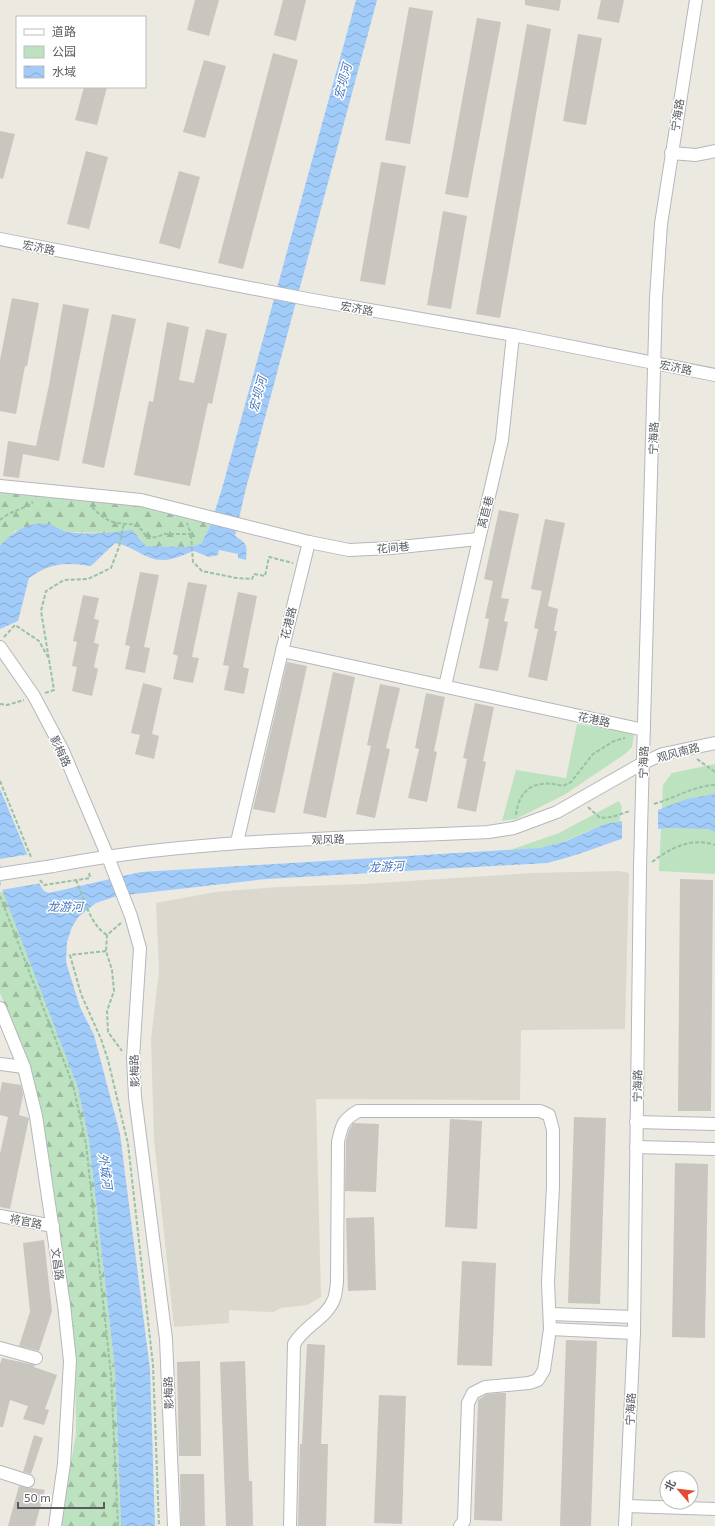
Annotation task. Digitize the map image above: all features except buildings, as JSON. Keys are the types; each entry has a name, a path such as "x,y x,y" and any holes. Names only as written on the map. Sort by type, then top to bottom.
{"street":[{"name":"宁海路","path":"625,1526 634,1333 640,869 656,298 661,224 696,0"},
{"path":"671,153 696,155 715,151"},
{"name":"宏济路","path":"0,239 307,299 513,335 715,375"},
{"name":"莴苣巷","path":"445,686 502,440 513,335"},
{"path":"0,486 141,500 309,542"},
{"name":"花间巷","path":"309,542 349,550 391,548 478,539"},
{"name":"花港路","path":"309,542 282,650 445,686 644,733"},
{"path":"237,842 282,650"},
{"name":"影梅路","path":"3,652 34,696 63,752 108,857 131,916 140,948 133,1058 142,1164 166,1339 174,1526"},
{"name":"观风南路","path":"643,763 663,754 715,743"},
{"name":"观风路","path":"0,874 53,866 86,859 237,842 488,832 514,828 558,812 643,763"},
{"name":"文昌路","path":"0,1008 24,1067 36,1116 64,1305 70,1361 64,1464 55,1526"},
{"path":"0,1064 24,1067"},
{"path":"290,1526 294,1344 300,1334 323,1316 334,1299 337,1283 338,1142 342,1126 346,1118 358,1111 540,1111 549,1116 553,1130 553,1187 548,1282 550,1329 544,1370 538,1380 529,1383 485,1387 473,1393 468,1403 464,1520 460,1526"},
{"path":"636,1122 715,1124"},
{"path":"636,1147 715,1149"},
{"name":"将官路","path":"0,1216 53,1226"},
{"path":"550,1314 634,1317"},
{"path":"550,1329 634,1333"},
{"path":"0,1348 36,1358"},
{"path":"0,1472 28,1480"},
{"path":"626,1506 715,1509"}],"path":[{"path":"0,520 8,513 27,507 36,500 36,490"},
{"path":"81,494 103,517 113,522 133,523 142,529 147,538 157,537 164,534 191,534"},
{"path":"173,508 178,516 187,522 191,534 193,562 202,571 236,578 252,579 254,574 265,576 270,557 302,566"},
{"path":"0,704 13,703 54,690 41,611 46,591 64,580 88,579 111,568 119,547 124,523"},
{"path":"0,640 15,625 39,642 50,660"},
{"path":"514,828 519,798 526,790 539,783 551,783 563,786 571,782 593,754 614,741 644,733"},
{"path":"683,749 715,772"},
{"path":"0,781 33,862"},
{"path":"640,869 672,848 690,843 715,845"},
{"path":"38,876 44,885 90,878 86,859"},
{"path":"76,880 100,931 107,935"},
{"path":"0,896 73,1085 86,1144 111,1375 118,1526"},
{"path":"131,916 114,927 107,935 106,951 112,970 114,990 107,1011 108,1032 120,1050 133,1058"},
{"path":"106,951 70,955 81,994 102,1039 128,1144 153,1365 159,1526"}],"shaded area":[{"path":"619,871 629,873 625,1029 521,1030 520,1100 316,1099 321,1297 307,1305 281,1308 273,1312 229,1310 229,1323 174,1327 154,1139 151,1039 159,971 156,903 215,892 278,887 363,884 532,873"}],"green space":[{"path":"0,490 54,494 145,507 211,524 201,544 185,547 146,546 138,536 118,532 67,532 48,524 15,531 0,546"},
{"path":"577,724 634,733 632,747 625,754 564,795 516,819 502,821 516,770 566,778"},
{"path":"715,764 715,874 659,871 663,785 672,773"},
{"path":"619,801 622,807 619,823 599,827 560,843 545,847 530,850 507,851 559,833"},
{"path":"0,892 4,892 78,1088 89,1141 115,1369 121,1526 60,1526 76,1434 75,1352 51,1186 33,1077 0,993"}],"water":[{"name":"宏坝河","path":"356,0 377,0 245,492 235,536 246,545 246,560 238,558 238,554 219,550 218,555 209,557 194,551 171,559 157,560 145,556 121,544 115,543 91,566 73,564 58,565 44,569 29,578 18,621 0,629 0,546 9,537 27,526 34,524 48,524 65,531 76,533 108,533 132,530 146,546 186,547 201,544 211,524 223,485"},
{"path":"0,789 40,885 44,891 49,893 141,872 540,848 566,841 605,824 634,819 687,799 715,794 715,832 708,829 659,829 626,837 574,856 547,863 266,879 117,896 96,903 79,916 72,927 67,942 66,962 80,1007 94,1035 120,1134 150,1369 155,1526 121,1526 115,1369 89,1141 78,1088 0,884"}],"pier":[{"path":"658,807 658,831 640,835 622,842 622,820"},
{"path":"30,854 42,883 1,890 0,859"}],"water label":[{"name":"龙游河","path":"386,866"},
{"name":"龙游河","path":"65,906"},
{"name":"外城河","path":"106,1171"}]}
